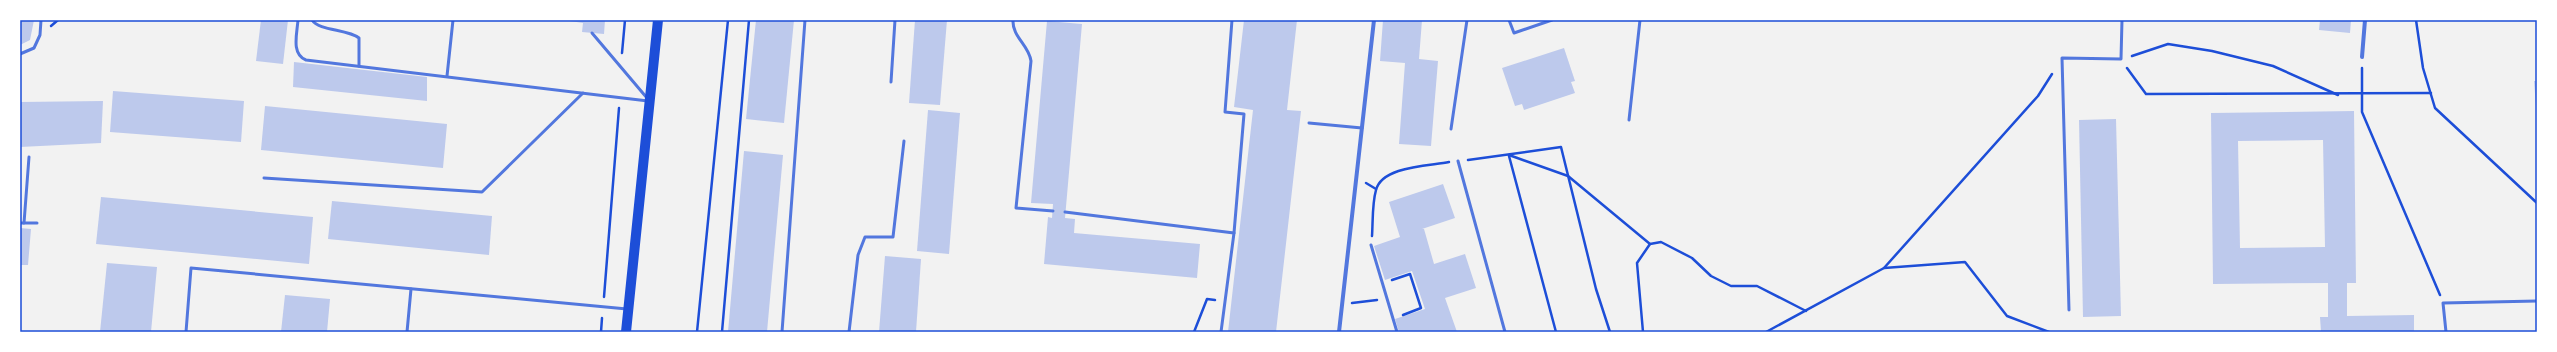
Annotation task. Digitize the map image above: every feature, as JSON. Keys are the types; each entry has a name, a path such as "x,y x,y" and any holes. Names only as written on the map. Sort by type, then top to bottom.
{"main road":[{"path":"626,332 658,20"}],"street":[{"path":"1339,332 1374,20"},
{"path":"2362,57 2365,20"}],"lane":[{"path":"20,54 34,48 40,35 41,20"},
{"path":"298,20 296,51 300,58 306,60 650,101"},
{"path":"312,20 321,27 352,33 359,38 359,66"},
{"path":"447,76 453,20"},
{"path":"782,332 805,20"},
{"path":"891,82 895,20"},
{"path":"1012,20 1016,36 1030,51 1031,61 1016,208 1053,211"},
{"path":"1222,332 1234,234 1244,114 1225,112 1232,20"},
{"path":"1451,129 1467,20"},
{"path":"1509,20 1514,33 1552,20"},
{"path":"1629,120 1640,20"},
{"path":"2069,310 2062,58 2121,59 2122,20"},
{"path":"592,33 650,101"},
{"path":"264,178 482,192 583,93"},
{"path":"1309,123 1362,128"},
{"path":"849,332 858,255 864,236 893,237 904,141"},
{"path":"24,223 29,156"},
{"path":"1458,161 1505,332"},
{"path":"1066,212 1234,234"},
{"path":"20,222 37,223"},
{"path":"1371,245 1397,332"},
{"path":"186,332 191,268 628,309"},
{"path":"407,332 411,288"},
{"path":"2446,332 2443,303 2537,301"}],"path":[{"path":"621,68 626,20"},
{"path":"697,332 728,20"},
{"path":"722,332 749,20"},
{"path":"2416,20 2423,68 2435,108 2537,203"},
{"path":"2338,95 2273,66 2175,45 2168,44 2121,59 2146,94 2338,95 2362,95 2431,93"},
{"path":"2362,57 2362,112 2443,303"},
{"path":"1766,332 1884,268 2038,96 2062,58"},
{"path":"600,332 604,307 620,97"},
{"path":"1371,245 1376,189 1382,179 1395,170 1561,147 1596,289 1610,332"},
{"path":"1509,155 1568,176 1650,244"},
{"path":"1509,155 1556,332"},
{"path":"1643,332 1637,262 1650,244 1661,242 1692,258 1711,276 1731,286 1757,286 1806,310"},
{"path":"1884,268 1965,262 2007,316 2049,332"},
{"path":"1383,283 1410,274 1421,308 1393,318"},
{"path":"1194,332 1207,299 1225,300"},
{"path":"1342,305 1387,299"}],"building":[{"path":"20,20 34,20 30,40 20,45"},
{"path":"261,20 288,20 283,64 256,61"},
{"path":"563,20 605,20 604,34 582,32 583,23"},
{"path":"756,20 794,20 784,123 746,119"},
{"path":"915,20 947,20 940,105 909,103"},
{"path":"1244,20 1297,20 1287,110 1301,111 1276,332 1228,332 1253,110 1234,107"},
{"path":"1383,20 1422,20 1419,59 1438,61 1431,146 1399,144 1405,63 1380,61"},
{"path":"2320,20 2351,20 2350,33 2319,30"},
{"path":"1047,21 1082,24 1065,218 1075,219 1074,233 1200,244 1197,278 1044,264 1048,217 1052,218 1053,204 1031,203"},
{"path":"1564,48 1575,81 1571,82 1575,93 1524,110 1522,104 1515,106 1502,68"},
{"path":"294,62 427,77 427,101 293,87"},
{"path":"2534,81 2537,81 2537,106 2536,106"},
{"path":"113,91 244,101 241,142 110,132"},
{"path":"103,101 101,143 20,147 20,102"},
{"path":"265,106 447,124 443,168 261,150"},
{"path":"928,110 960,113 949,254 917,251"},
{"path":"2354,111 2356,283 2347,283 2347,316 2414,315 2414,332 2321,332 2320,317 2328,317 2328,283 2213,284 2211,113","holes":["2323,140 2325,247 2240,248 2238,141"]},
{"path":"2116,119 2121,316 2083,317 2079,120"},
{"path":"744,151 783,155 767,332 728,332"},
{"path":"1443,184 1455,218 1422,229 1424,229 1434,264 1465,254 1476,288 1445,298 1457,332 1399,332 1395,319 1425,309 1412,271 1385,280 1374,246 1400,237 1389,202"},
{"path":"101,197 313,217 309,264 96,244"},
{"path":"332,201 492,216 489,255 328,239"},
{"path":"20,228 31,229 28,265 20,265"},
{"path":"885,256 921,259 916,332 879,332"},
{"path":"107,263 157,267 151,332 100,332"},
{"path":"285,295 330,299 327,332 281,332"}]}
